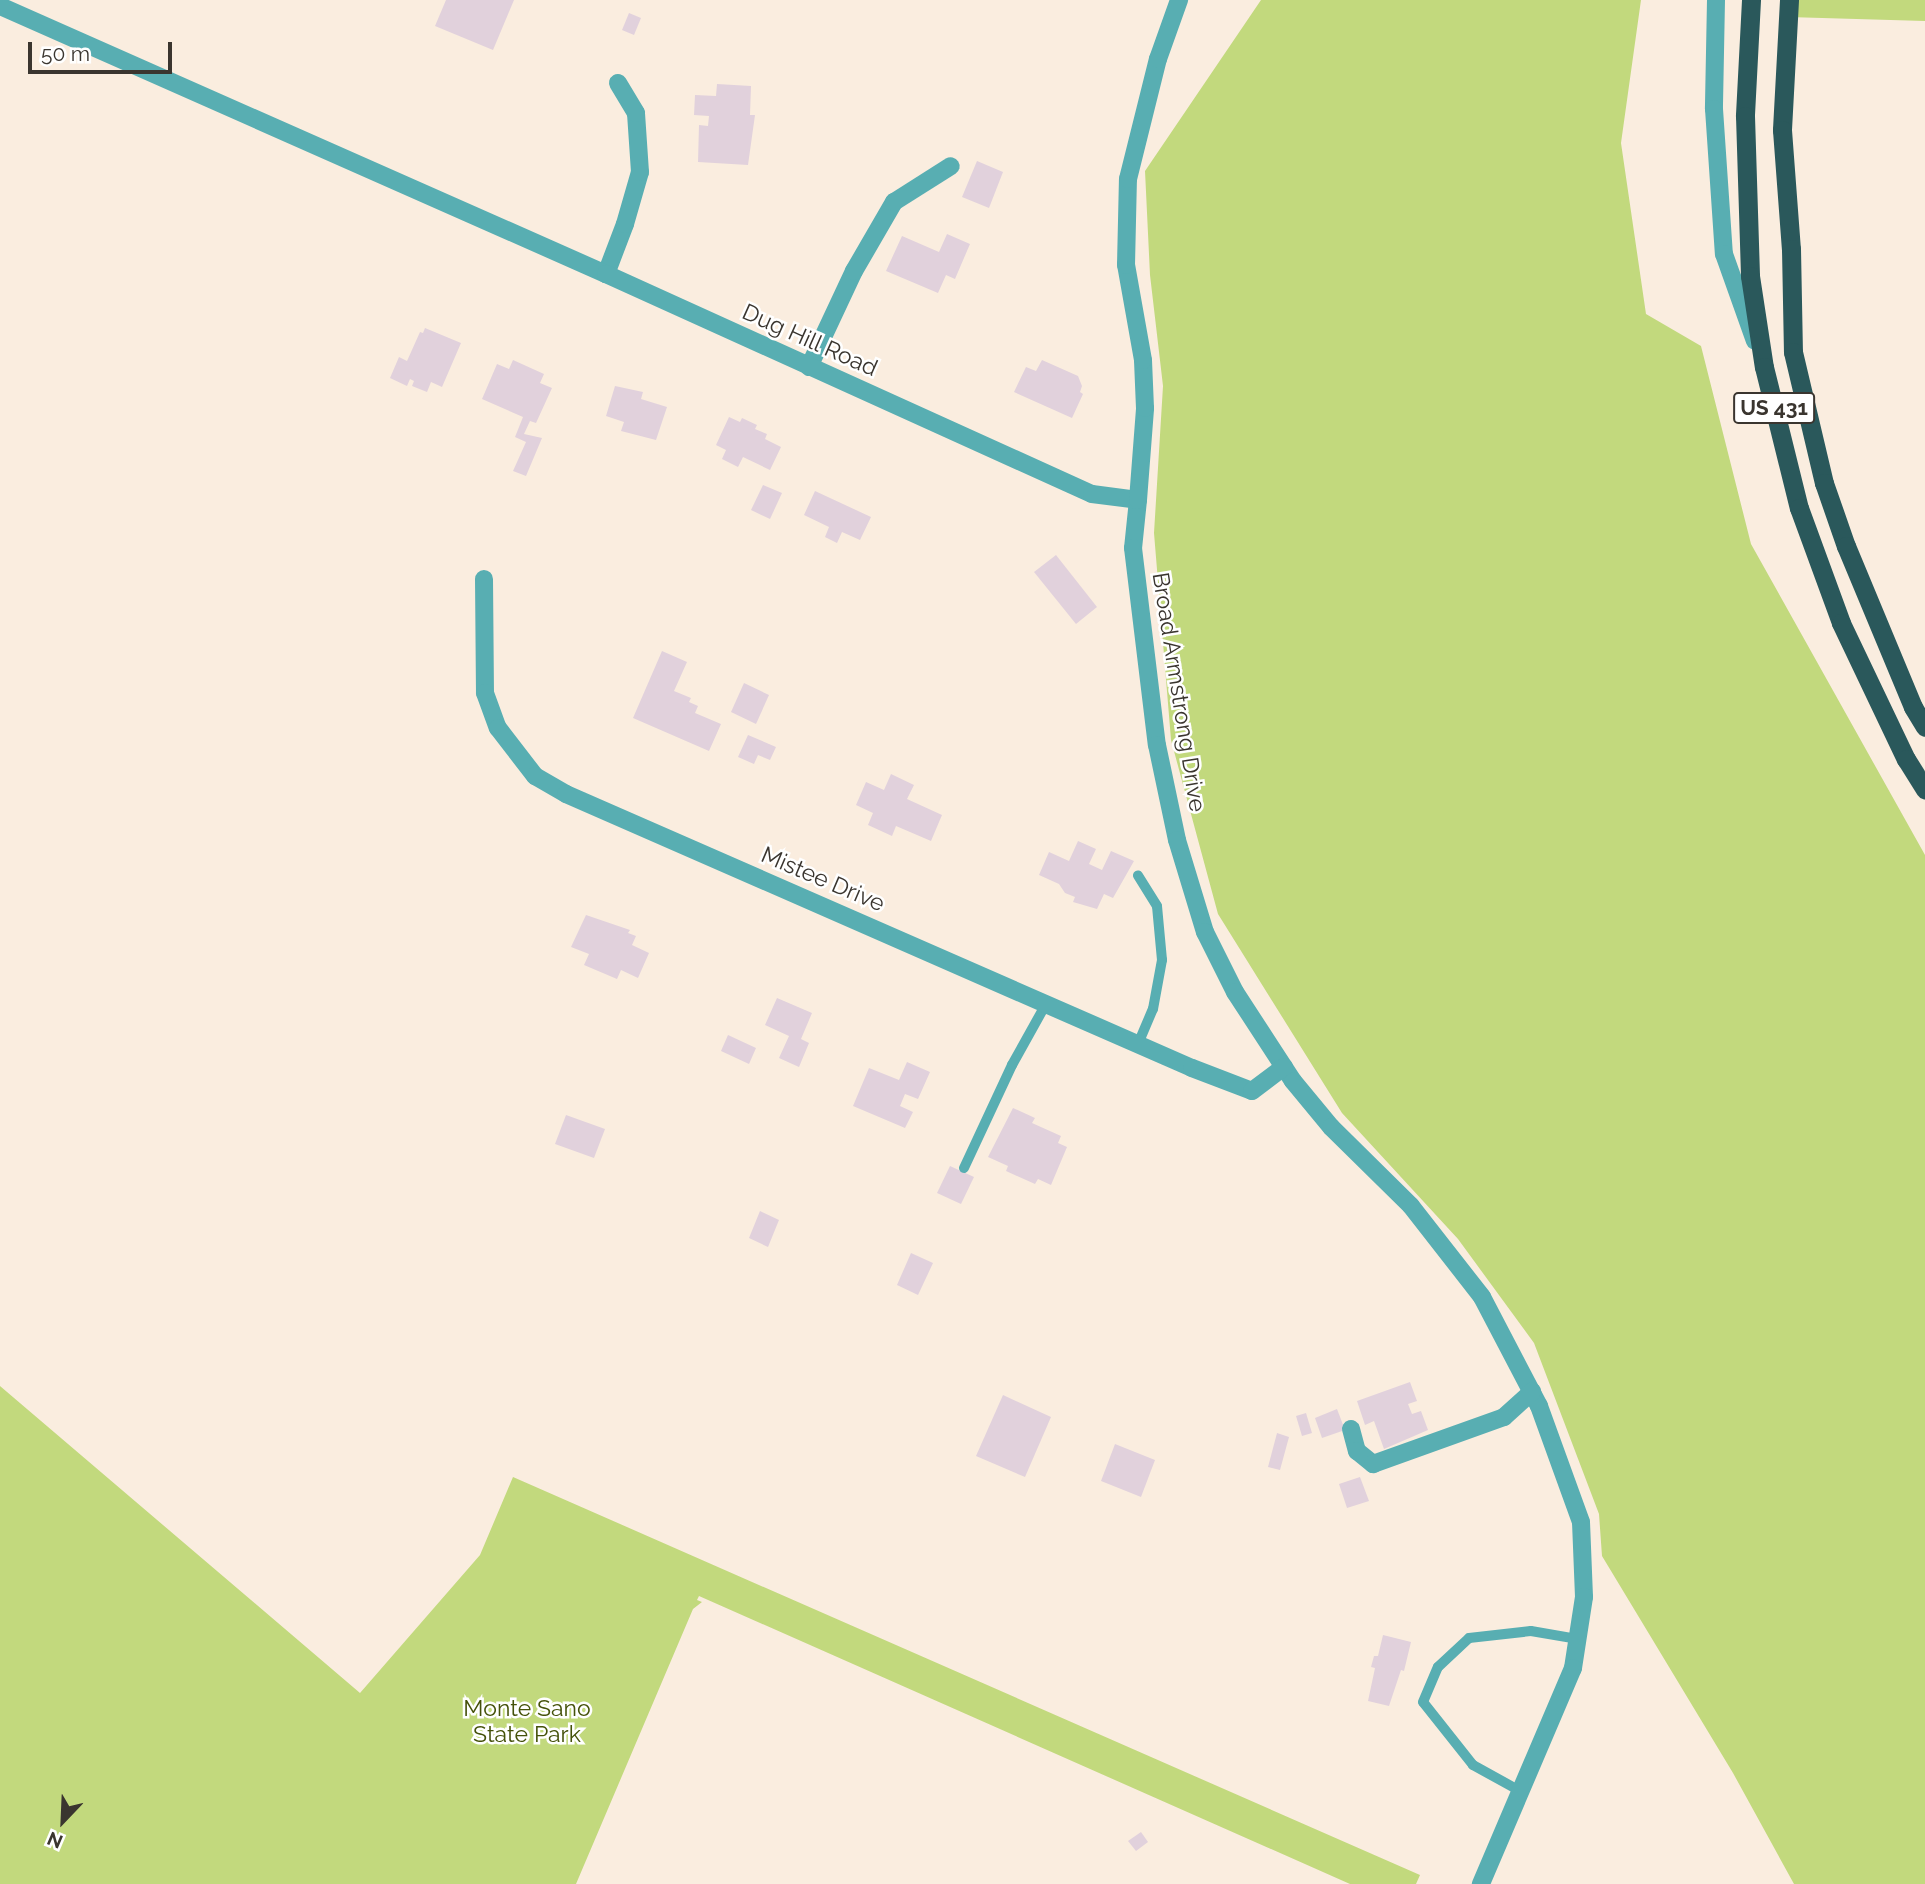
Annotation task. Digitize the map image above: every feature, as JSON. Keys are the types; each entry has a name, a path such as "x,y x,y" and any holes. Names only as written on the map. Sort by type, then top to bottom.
{"highway":[{"name":"US 431","path":"1751,0 1745,116 1749,263 1764,367 1799,508 1840,623 1906,758 1925,789"},
{"name":"US 431","path":"1789,0 1783,130 1791,249 1793,352 1824,483 1846,546 1913,706 1925,727"}],"street":[{"path":"1138,500 1145,408 1143,360 1126,265 1128,179 1158,59 1179,0"},
{"path":"1716,0 1714,109 1724,254 1764,367"},
{"name":"Dug Hill Road","path":"0,6 606,274 1092,494 1138,500"},
{"path":"606,274 625,224 640,172 636,113 618,83"},
{"path":"809,367 855,271 894,202 951,166"},
{"name":"Broad Armstrong Drive","path":"1138,500 1133,548 1157,745 1177,839 1205,932 1235,992 1284,1067 1331,1127 1411,1206 1482,1297 1532,1392 1581,1522 1584,1597 1573,1668 1481,1884"},
{"name":"Mistee Drive","path":"484,579 485,693 498,728 535,776 566,794 1138,1044 1252,1091 1284,1067"},
{"path":"1351,1429 1357,1451 1373,1464 1504,1417 1532,1392"}],"lane":[{"path":"1138,875 1157,906 1162,960 1153,1009 1138,1044"},
{"path":"964,1168 1012,1065 1046,1004"},
{"path":"1520,1791 1474,1765 1423,1702 1438,1667 1469,1638 1531,1631 1578,1639"}],"green space":[{"path":"1261,0 1641,0 1621,143 1646,314 1701,346 1751,544 1925,855 1925,1884 1794,1884 1733,1773 1602,1556 1599,1514 1534,1343 1458,1239 1342,1113 1218,914 1171,740 1154,533 1163,386 1150,275 1145,171"},
{"path":"1789,0 1925,0 1925,21 1788,17"},
{"name":"Monte Sano State Park","path":"0,1386 360,1693 480,1555 513,1477 1420,1875 1416,1884 1350,1884 699,1596 697,1600 702,1602 693,1609 576,1884 0,1884"}],"building":[{"path":"446,0 514,0 493,50 435,26"},
{"path":"629,13 641,18 634,35 622,30"},
{"path":"717,84 751,86 750,115 755,115 748,165 698,162 699,125 708,126 709,116 694,115 695,95 716,96"},
{"path":"977,161 1003,172 989,208 962,197"},
{"path":"947,234 970,244 955,279 946,275 938,293 886,271 902,236 939,252"},
{"path":"425,328 461,343 442,387 431,382 427,392 412,386 414,381 410,379 407,386 390,378 399,357 407,361 420,332 423,333"},
{"path":"513,360 544,374 540,383 552,388 536,423 530,421 524,434 542,438 526,476 513,471 526,442 515,437 523,417 482,399 497,364 509,369"},
{"path":"1042,360 1078,376 1082,386 1080,392 1083,394 1072,418 1014,392 1026,367 1036,371"},
{"path":"615,386 643,392 641,399 667,407 656,440 621,431 624,422 606,416"},
{"path":"729,417 740,422 742,418 757,425 755,429 767,434 765,439 781,447 770,470 743,457 738,467 722,459 726,450 716,445"},
{"path":"763,485 782,493 770,519 751,510"},
{"path":"815,491 871,517 860,540 842,532 837,543 825,537 829,527 804,515"},
{"path":"1056,555 1097,607 1076,624 1034,572"},
{"path":"662,651 687,662 674,691 691,698 689,702 698,706 695,713 721,724 709,751 633,718"},
{"path":"744,683 769,695 756,724 731,712"},
{"path":"748,735 776,747 770,760 758,755 754,764 738,757"},
{"path":"891,774 914,785 907,799 942,815 931,841 896,826 892,836 868,825 873,813 856,805 866,782 884,790"},
{"path":"1078,841 1096,849 1089,864 1102,870 1111,851 1134,861 1113,898 1104,894 1097,909 1073,902 1075,897 1065,893 1059,884 1039,875 1049,852 1069,861"},
{"path":"586,915 630,930 628,933 636,936 632,945 649,953 638,978 621,970 617,979 584,965 589,954 571,947"},
{"path":"777,998 812,1013 801,1039 809,1043 799,1067 779,1058 789,1036 765,1025"},
{"path":"728,1035 756,1048 749,1064 721,1051"},
{"path":"907,1062 930,1072 918,1099 905,1094 900,1106 913,1112 905,1128 853,1106 869,1068 899,1080"},
{"path":"1013,1108 1035,1118 1032,1123 1061,1136 1058,1143 1067,1147 1051,1185 1038,1179 1035,1184 1006,1171 1008,1166 988,1157"},
{"path":"566,1115 605,1129 594,1158 555,1144"},
{"path":"950,1166 974,1177 961,1204 937,1193"},
{"path":"760,1211 779,1220 768,1247 749,1238"},
{"path":"911,1253 933,1263 918,1295 897,1285"},
{"path":"1410,1382 1417,1401 1408,1404 1412,1414 1421,1411 1428,1430 1384,1449 1374,1421 1365,1425 1357,1401"},
{"path":"1003,1395 1051,1417 1025,1477 976,1456"},
{"path":"1337,1409 1345,1430 1322,1438 1315,1418"},
{"path":"1306,1413 1312,1433 1302,1436 1296,1416"},
{"path":"1277,1433 1289,1437 1280,1470 1268,1467"},
{"path":"1115,1444 1155,1460 1141,1497 1101,1481"},
{"path":"1360,1477 1369,1501 1347,1508 1339,1484"},
{"path":"1383,1635 1411,1642 1404,1671 1401,1670 1389,1706 1368,1701 1375,1668 1371,1667 1374,1656 1378,1656"},
{"path":"1141,1832 1148,1842 1136,1851 1128,1841"}]}
